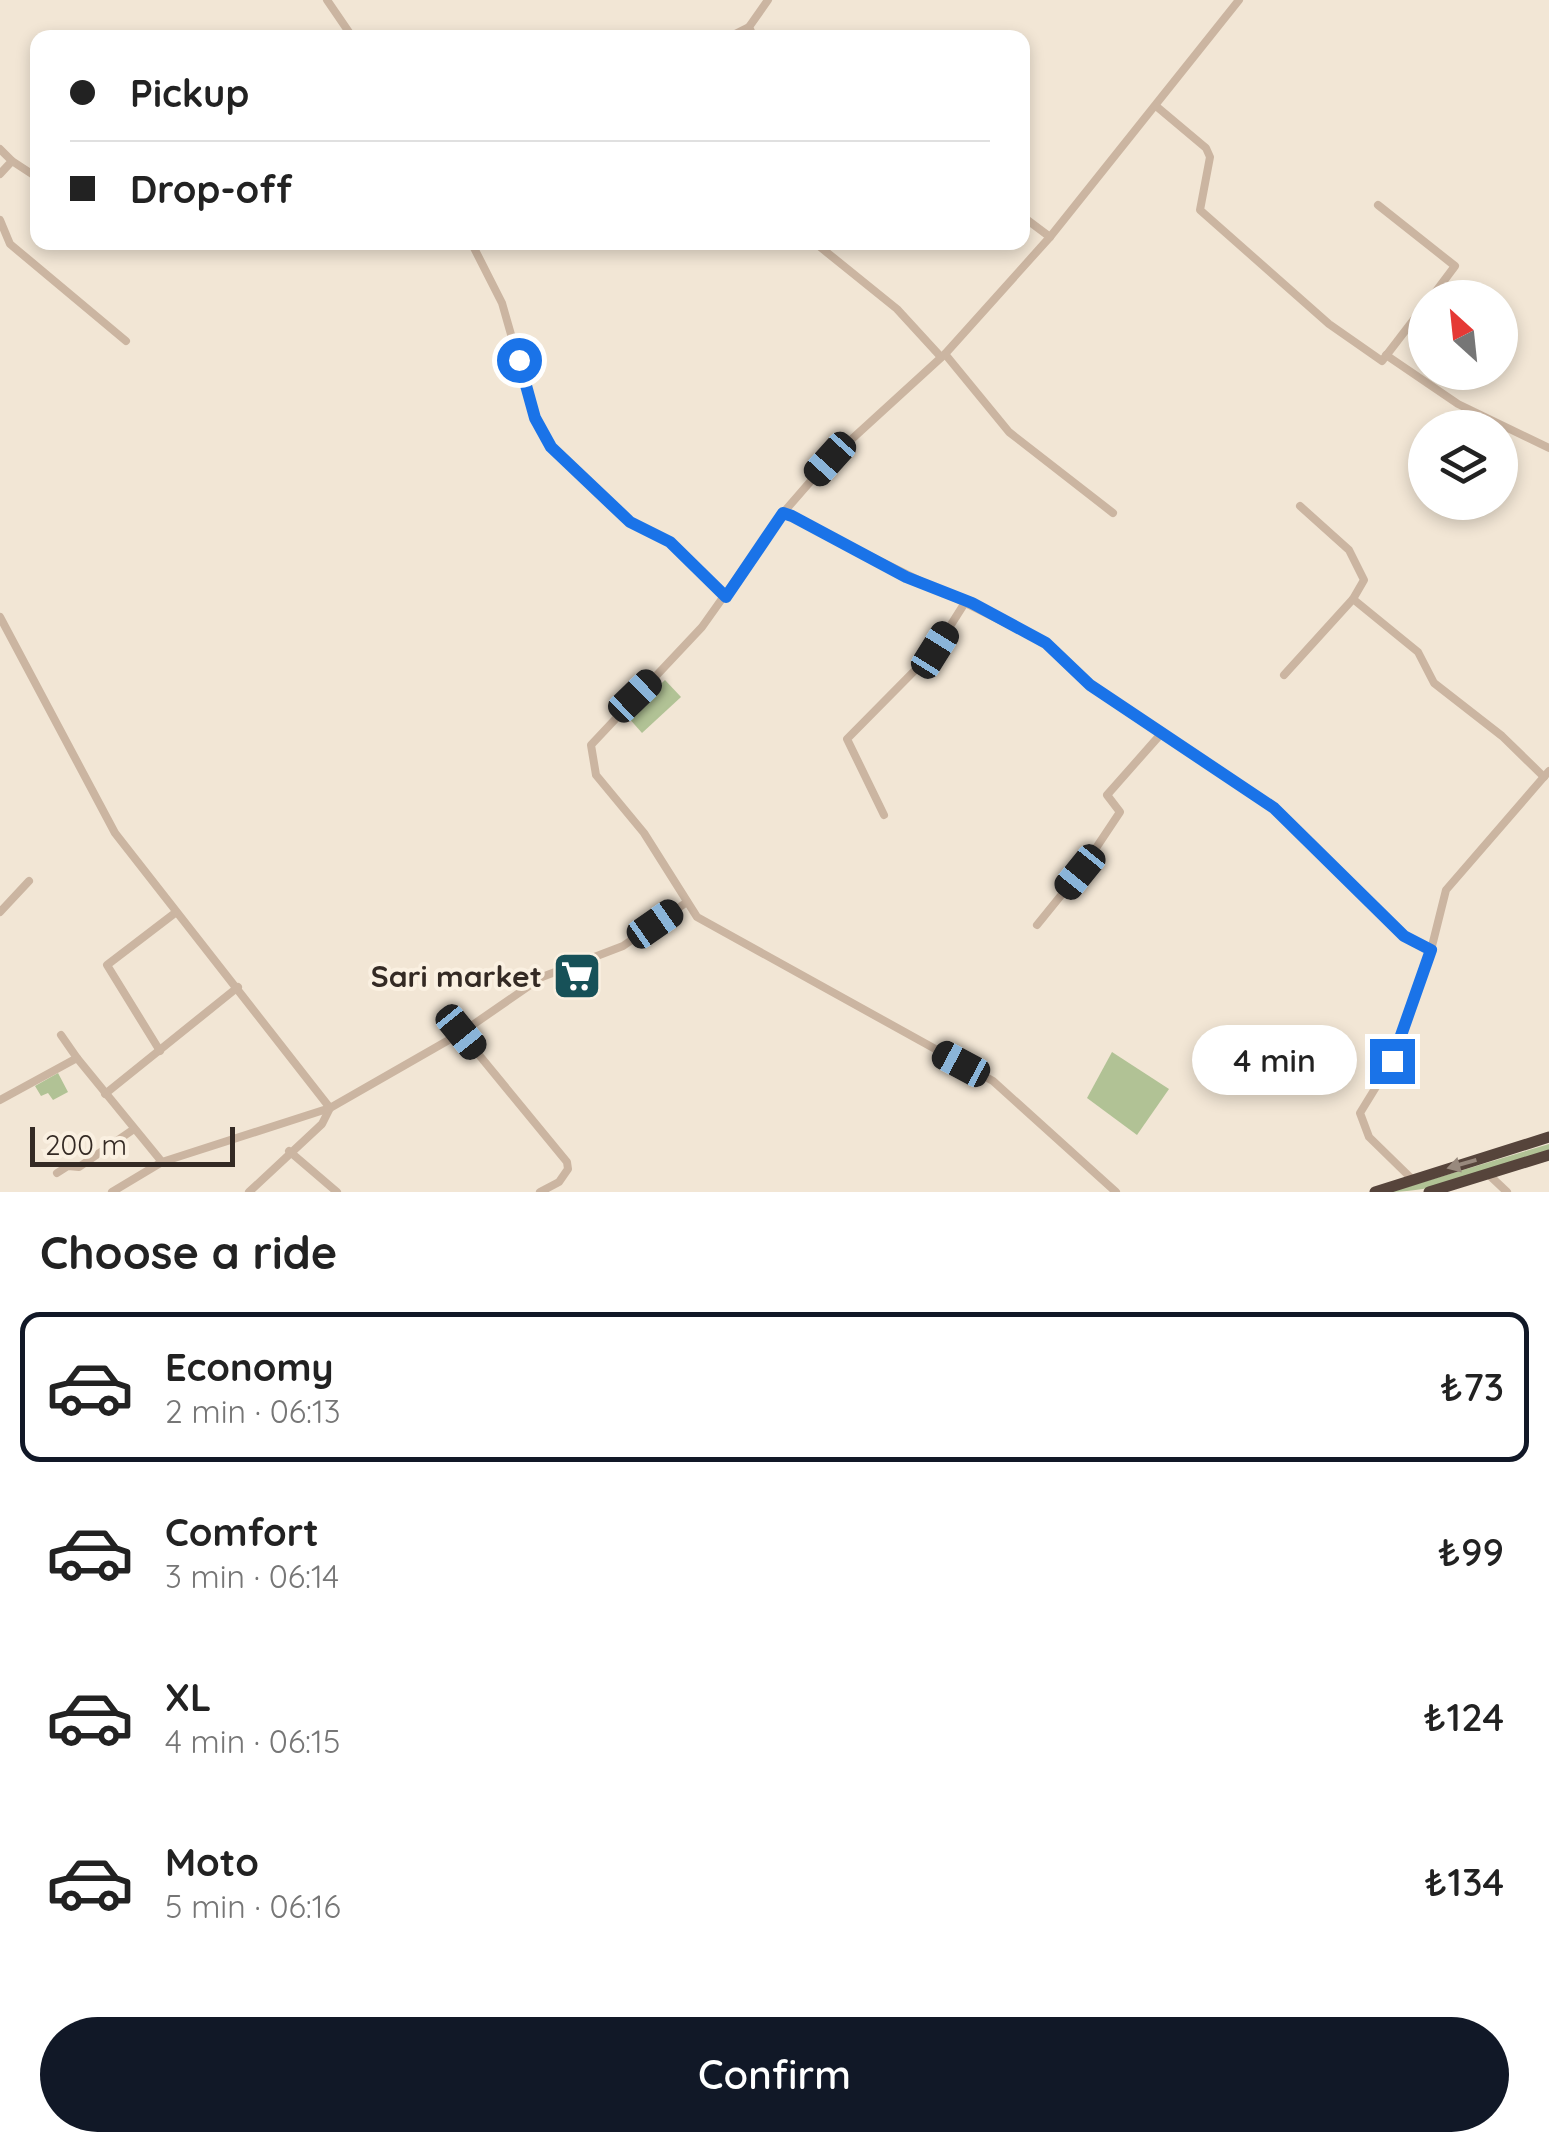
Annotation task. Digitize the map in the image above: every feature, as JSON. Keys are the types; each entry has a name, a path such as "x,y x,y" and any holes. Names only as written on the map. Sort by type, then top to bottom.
{"highway":[{"path":"1375,1192 1549,1137"},
{"path":"1429,1192 1549,1155"}],"street":[{"path":"327,0 348,30"},
{"path":"742,30 768,0"},
{"path":"1116,1192 993,1081 697,917 644,833 596,775 591,745 726,597 783,513 830,459 943,355 1050,237 1239,0"},
{"path":"1156,106 1206,148 1210,156 1200,210 1329,324 1382,360 1408,327"},
{"path":"0,149 30,173"},
{"path":"0,174 12,161"},
{"path":"1378,205 1455,266 1444,280"},
{"path":"0,220 10,244 126,341"},
{"path":"1030,222 1050,237"},
{"path":"475,250 502,303 535,418 551,447 630,522 670,542 726,597"},
{"path":"824,250 897,309 943,355 1009,432 1113,513"},
{"path":"1386,355 1458,404 1549,448"},
{"path":"1284,675 1354,598 1364,572 1349,550 1300,506"},
{"path":"783,513 1046,643 1090,685 1274,808 1404,936 1431,950"},
{"path":"1354,598 1418,652 1434,683 1546,774 1510,821 1453,877 1392,1061 1360,1114 1369,1137 1412,1179"},
{"path":"884,815 848,738 935,650 966,601"},
{"path":"0,617 115,832 330,1108"},
{"path":"1037,925 1080,872 1120,812 1107,795 1160,735"},
{"path":"0,912 29,881"},
{"path":"112,1192 162,1162 330,1108 461,1032 542,977 623,946 687,902"},
{"path":"160,1051 107,965 175,913"},
{"path":"106,1094 238,987"},
{"path":"461,1032 567,1162 568,1169 559,1182 540,1192"},
{"path":"61,1034 162,1162"},
{"path":"0,1100 77,1058"},
{"path":"249,1192 322,1124 330,1108"},
{"path":"57,1173 68,1166 79,1168 134,1129"},
{"path":"289,1151 337,1192"},
{"path":"1488,1174 1508,1192"}],"green space":[{"path":"665,680 681,697 642,733 627,716"},
{"path":"1112,1052 1169,1089 1137,1135 1087,1098"},
{"path":"58,1073 68,1092 53,1100 48,1093 41,1096 35,1086"},
{"path":"1549,1144 1549,1150 1471,1177 1430,1188 1390,1192"}],"place":[{"name":"Sari market","path":"577,976"}],"route":[{"path":"519,360 535,418 551,447 630,522 670,542 726,597 783,513 792,516 906,577 972,603 1046,643 1090,685 1274,808 1404,936 1431,950 1392,1061"}]}
